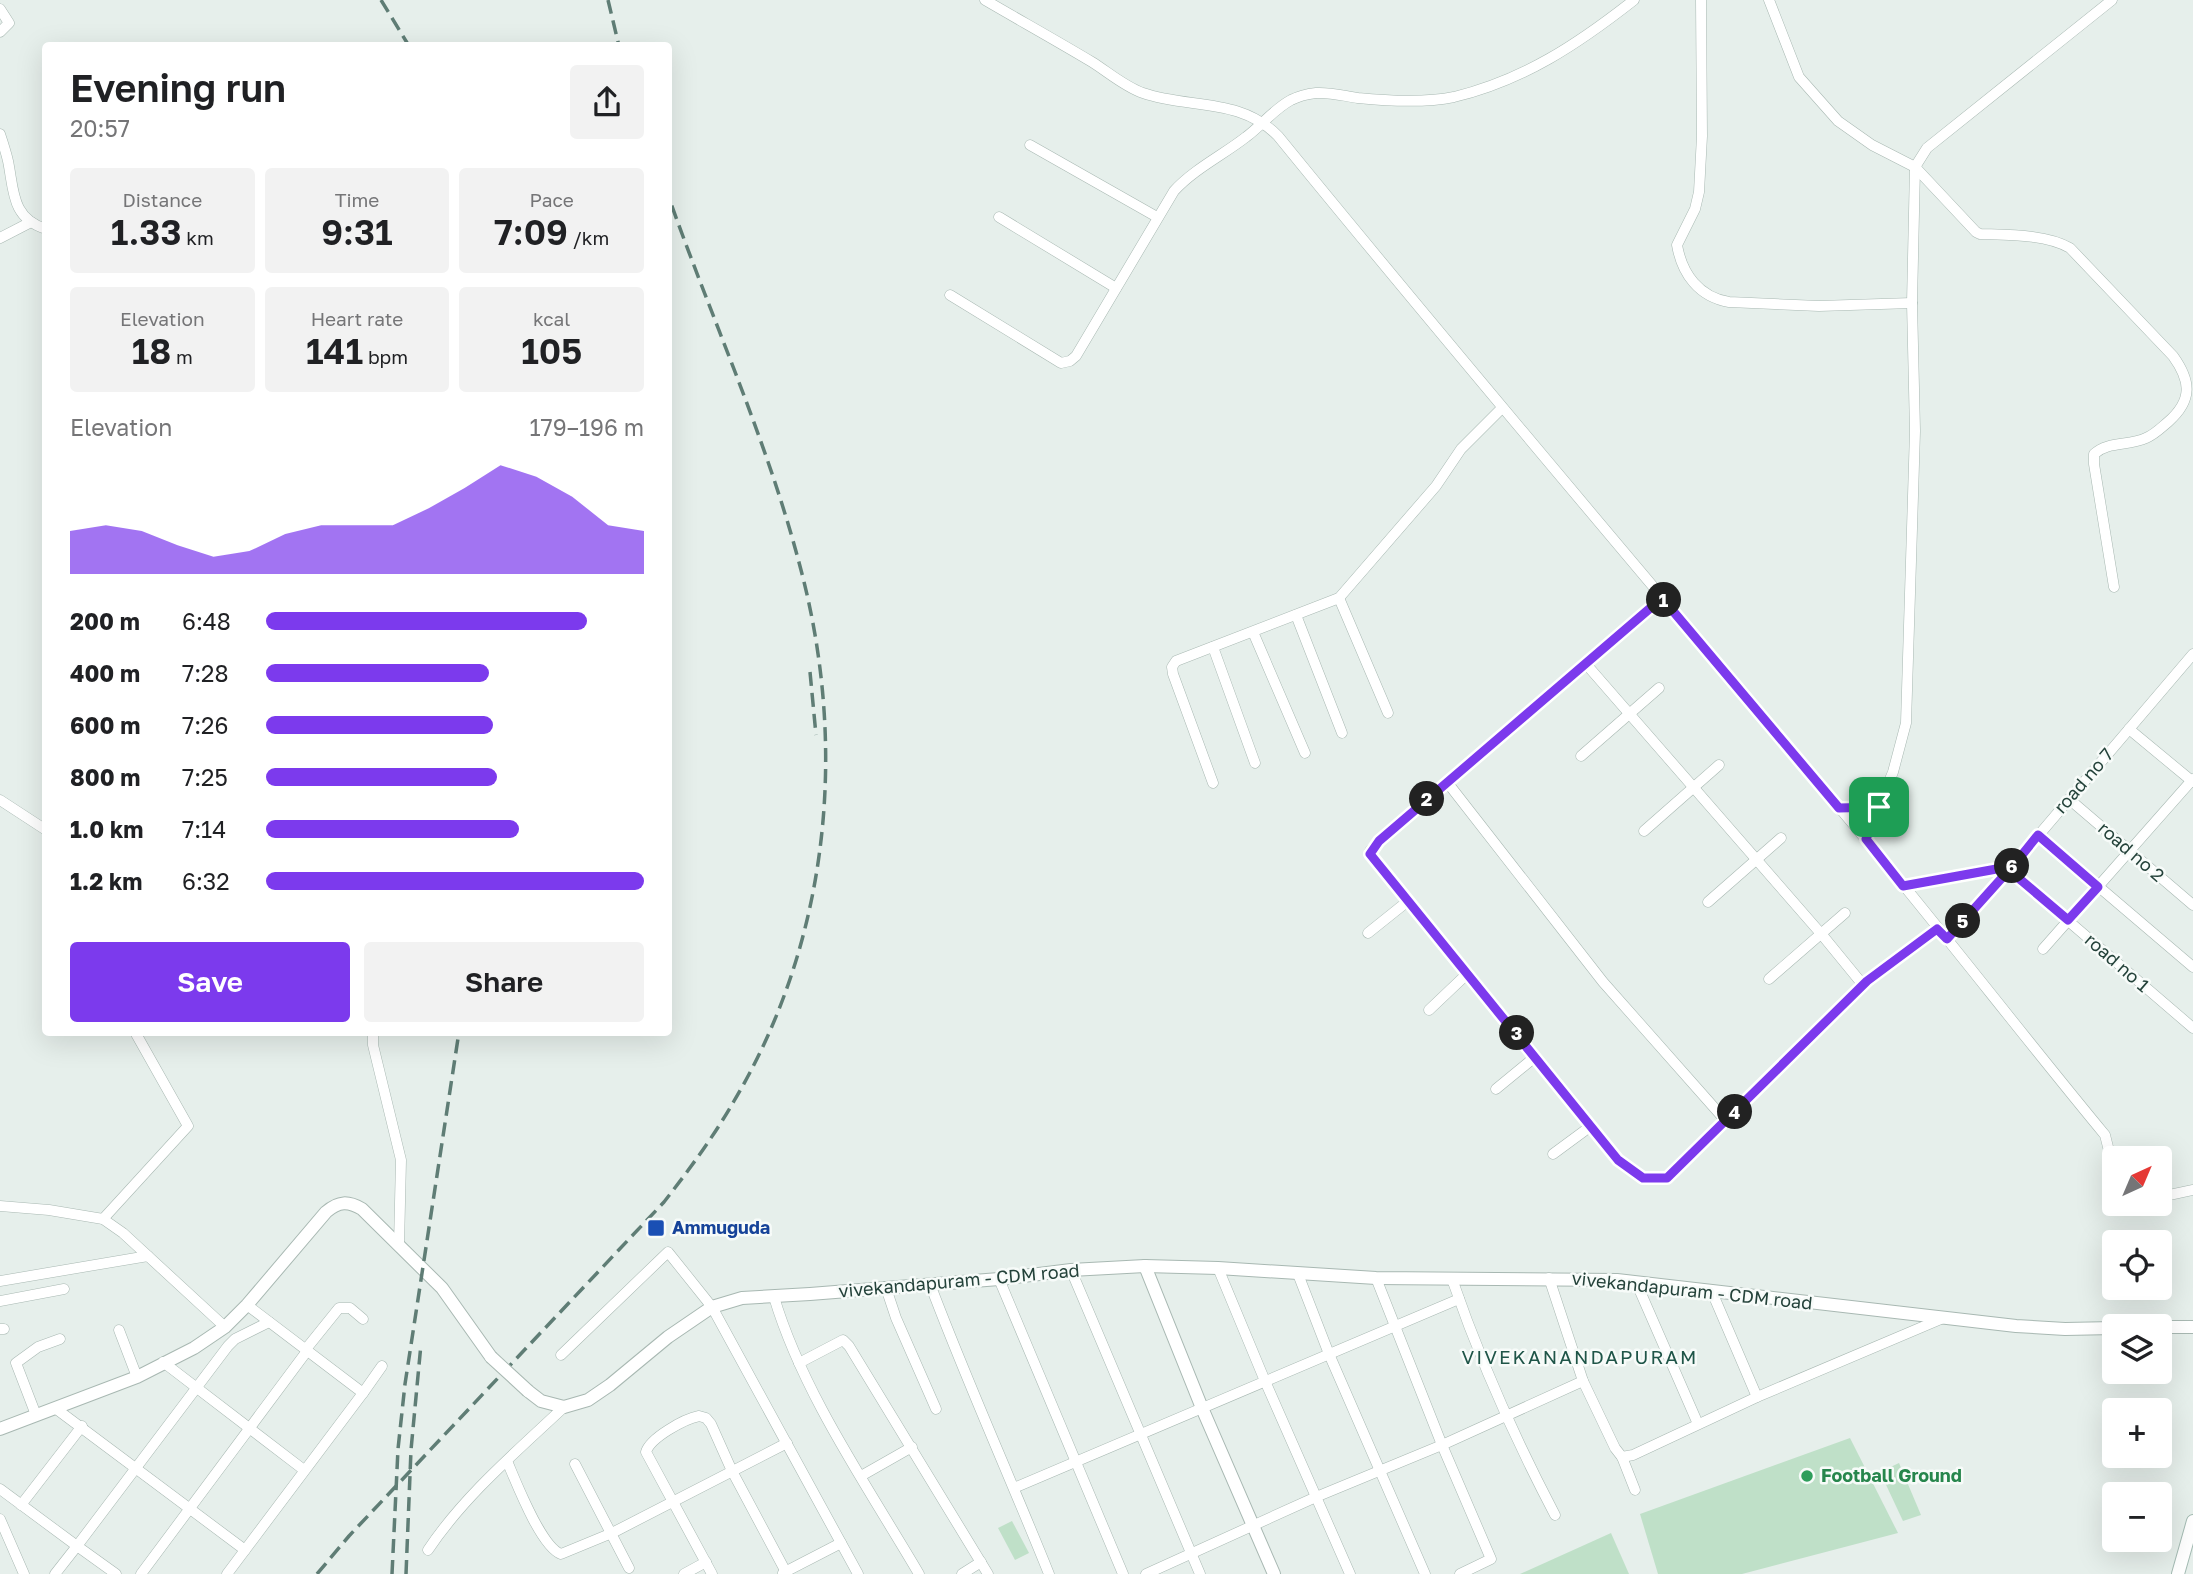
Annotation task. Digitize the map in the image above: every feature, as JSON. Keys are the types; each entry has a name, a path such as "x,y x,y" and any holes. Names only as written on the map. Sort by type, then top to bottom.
{"street":[{"path":"985,0 1091,61 1140,93 1200,103 1254,116 1265,122 1866,839 2105,1135 2108,1146"},
{"path":"950,295 1062,363 1070,362 1157,217 1183,181 1222,156 1290,101 1316,93 1402,101 1450,97 1489,87 1536,68 1576,43 1634,0"},
{"path":"1701,0 1702,136 1699,192 1695,209 1677,245 1685,273 1696,286 1721,301 1809,306 1912,303"},
{"path":"1769,0 1799,77 1838,121 1872,145 1915,167 1976,232 2019,236 2059,243 2070,248 2173,355 2183,370 2188,387 2185,401 2176,415 2146,438 2107,446 2094,454 2115,587"},
{"path":"1866,839 1899,754 1906,723 1914,431 1912,303 1915,167 1927,148 2112,0"},
{"path":"0,9 9,23 0,32"},
{"path":"0,134 8,159 13,199 31,222 42,227"},
{"path":"1030,145 1157,217"},
{"path":"999,217 1116,288"},
{"path":"0,238 31,222"},
{"path":"1213,783 1172,667 1176,661 1339,598 1427,496 1461,449 1502,408"},
{"path":"1339,598 1388,713"},
{"path":"1662,598 1370,851 1371,857 1618,1160 1643,1178 1667,1178 1867,981 1937,929"},
{"path":"1296,615 1342,733"},
{"path":"1253,632 1305,753"},
{"path":"1213,647 1255,762"},
{"name":"road no 7","path":"1947,939 2191,658"},
{"path":"1586,664 1859,980 1867,981"},
{"path":"1581,756 1659,688"},
{"path":"2043,949 2192,780 2129,729"},
{"path":"1644,831 1719,765"},
{"path":"1447,782 1604,982 1726,1121"},
{"name":"road no 2","path":"2069,799 2193,905"},
{"path":"0,800 42,827"},
{"path":"1839,808 1879,807"},
{"path":"2038,835 2193,967"},
{"path":"1709,902 1781,838"},
{"path":"1903,886 2011,868"},
{"name":"road no 1","path":"2011,868 2193,1028"},
{"path":"1368,933 1408,901"},
{"path":"1769,979 1845,914"},
{"path":"1429,1010 1468,973"},
{"path":"103,1219 188,1126 137,1036"},
{"path":"373,1036 401,1160 399,1245"},
{"path":"1496,1089 1535,1057"},
{"path":"1553,1154 1591,1126"},
{"path":"2172,1194 2193,1190"},
{"path":"0,1429 137,1377 194,1348 225,1327 247,1305 335,1204 353,1204 362,1209 430,1274 453,1300 491,1357 541,1401 564,1407"},
{"path":"0,1206 49,1210 103,1219 123,1233 225,1327"},
{"path":"561,1354 668,1252 712,1307 858,1574"},
{"path":"0,1281 148,1256"},
{"path":"1145,1266 1202,1408 1274,1574"},
{"name":"vivekandapuram - CDM road","path":"564,1407 588,1400 668,1337 712,1307 742,1298 1145,1266 1376,1278 1549,1278 1636,1282 1912,1313 1941,1319 2065,1329 2102,1328"},
{"path":"1219,1268 1265,1381 1350,1574"},
{"path":"1071,1270 1200,1574"},
{"path":"1298,1274 1329,1354 1425,1574"},
{"path":"21,1277 24,1296"},
{"path":"1376,1278 1442,1445 1491,1559 1460,1574"},
{"path":"1549,1278 1583,1381 1615,1448 1622,1457 1635,1490"},
{"path":"999,1279 1124,1574"},
{"path":"1452,1279 1528,1465 1555,1515"},
{"path":"1636,1282 1698,1424"},
{"path":"930,1284 972,1393 1049,1574"},
{"path":"886,1288 896,1318 936,1409"},
{"path":"0,1301 64,1289"},
{"path":"1712,1292 1757,1397"},
{"path":"774,1297 783,1327 809,1385 919,1574"},
{"path":"1014,1488 1459,1299"},
{"path":"247,1305 363,1393"},
{"path":"141,1574 338,1308 350,1308 363,1319"},
{"path":"1622,1457 1633,1455 1757,1397 1941,1319"},
{"path":"55,1574 235,1339 269,1322"},
{"path":"2172,1327 2193,1327"},
{"path":"118,1330 137,1377"},
{"path":"36,1415 16,1363 38,1347 60,1339"},
{"path":"799,1363 843,1340 849,1346 988,1574"},
{"path":"163,1362 304,1470"},
{"path":"227,1574 382,1366"},
{"path":"1146,1574 1583,1381"},
{"path":"428,1550 443,1528 507,1461 564,1407"},
{"path":"55,1408 245,1550"},
{"path":"712,1574 646,1452 651,1442 693,1417 705,1418 711,1424 785,1573 841,1543"},
{"path":"22,1505 82,1426"},
{"path":"507,1461 523,1499 549,1546 561,1554 612,1533 787,1443"},
{"path":"861,1476 912,1447"},
{"path":"575,1464 629,1568"},
{"path":"0,1489 116,1574"},
{"path":"0,1518 24,1574"},
{"path":"2178,1574 2193,1521"},
{"path":"684,1574 706,1562"},
{"path":"962,1574 981,1562"}],"green space":[{"name":"Football Ground","path":"1850,1438 1898,1533 1742,1574 1658,1574 1640,1514"},
{"path":"1899,1463 1921,1515 1903,1521 1880,1472"},
{"path":"1012,1521 1029,1553 1015,1560 998,1528"},
{"path":"1611,1533 1629,1574 1520,1574"}],"railway":[{"path":"381,0 407,42"},
{"path":"608,0 618,42"},
{"path":"317,1574 349,1536 664,1202 683,1178 734,1101 766,1040 791,976 809,910 821,843 826,774 824,706 816,638 788,522 739,381 672,206"},
{"path":"810,672 816,735"},
{"path":"392,1574 398,1449 405,1384 458,1036"},
{"path":"406,1574 411,1450 421,1344"}],"place":[{"name":"Ammuguda","path":"656,1228"},
{"name":"Football Ground","path":"1807,1476"}],"district":[{"name":"VIVEKANANDAPURAM","path":"1580,1357"}],"route":[{"path":"1662,598 1839,808 1879,807 1866,839 1903,886 2013,866 2038,835 2098,887 2068,920 2009,870 1947,939 1937,929 1867,981 1667,1178 1643,1178 1618,1160 1370,854 1379,841 1662,598"}]}
